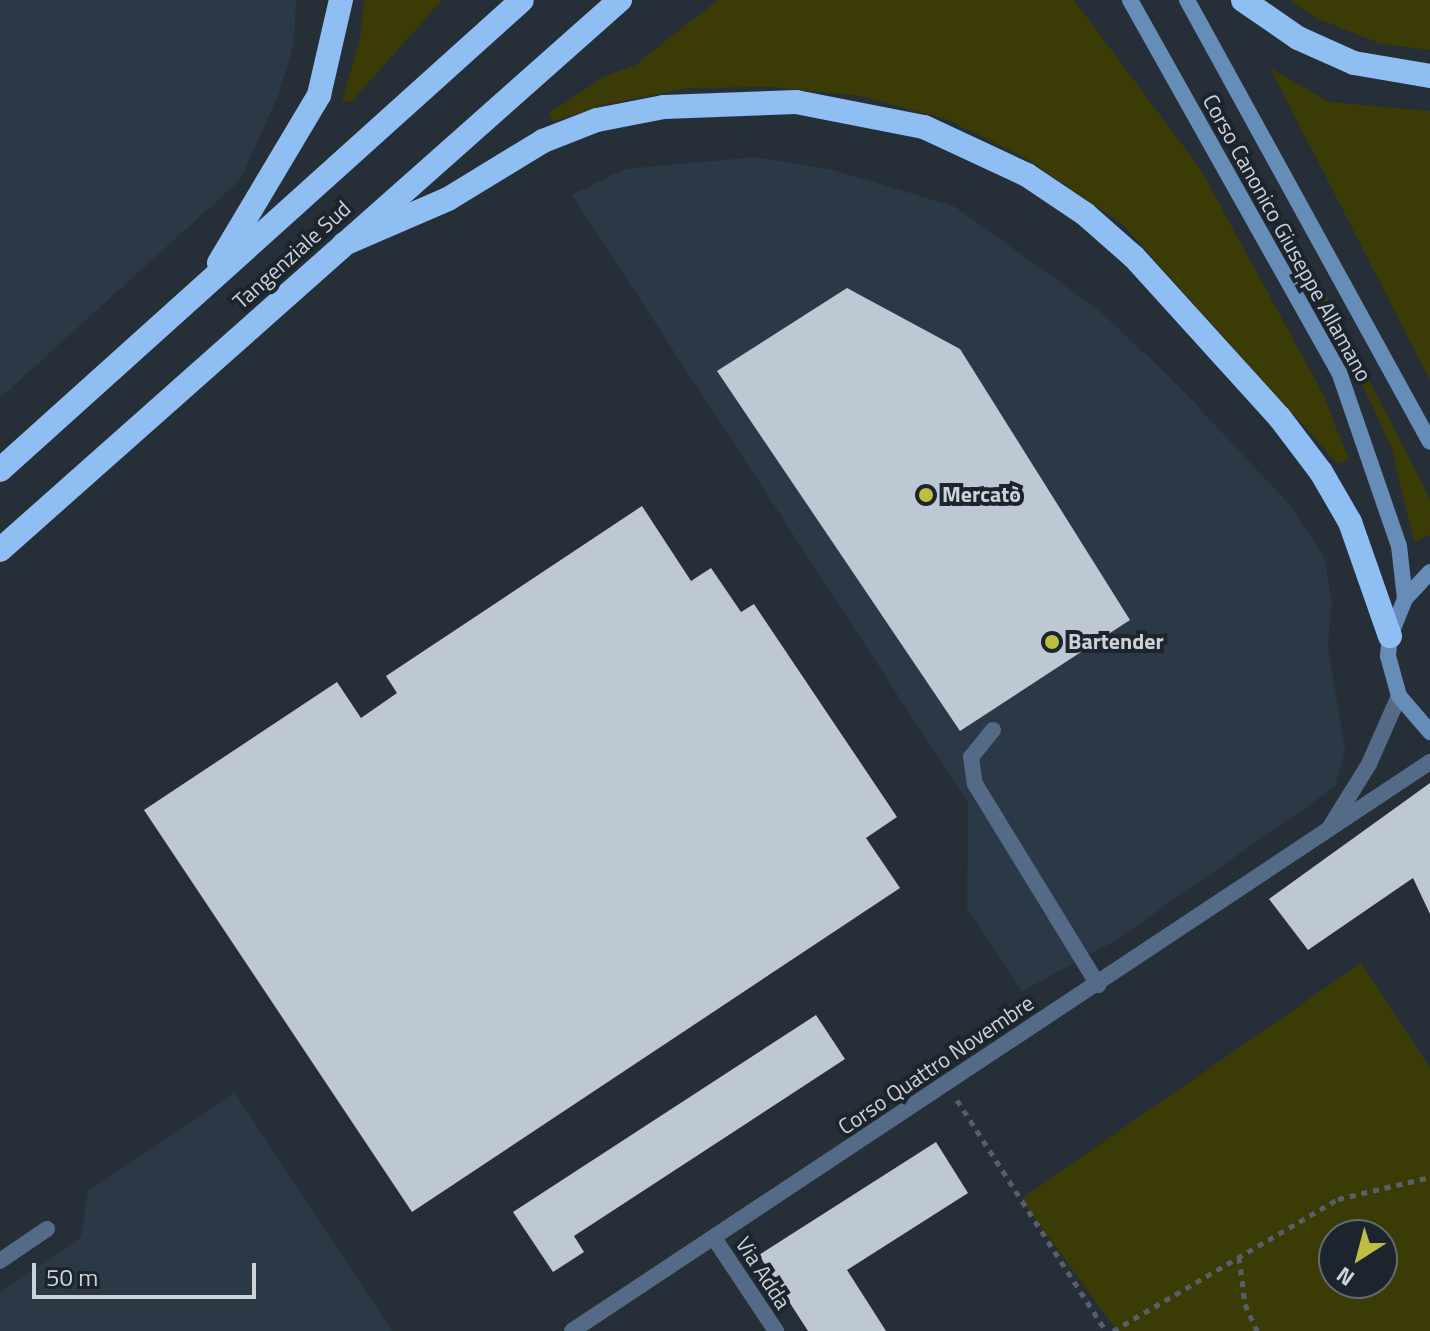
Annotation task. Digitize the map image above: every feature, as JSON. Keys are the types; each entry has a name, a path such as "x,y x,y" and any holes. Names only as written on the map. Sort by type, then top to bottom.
{"highway":[{"path":"205,286 319,95 341,0"},
{"name":"Tangenziale Sud","path":"0,470 522,0"},
{"name":"Tangenziale Sud","path":"0,550 620,0"},
{"path":"1243,0 1298,38 1354,63 1430,76"},
{"path":"344,244 448,199 543,141 597,120 651,109 724,101 796,102 924,127 1027,175 1134,257 1280,418 1321,472 1350,522 1390,636"}],"main road":[{"name":"Corso Canonico Giuseppe Allamano","path":"1130,0 1339,372 1399,546 1405,599"},
{"name":"Corso Canonico Giuseppe Allamano","path":"1187,0 1430,442"},
{"path":"1430,572 1405,599 1390,636 1388,656 1399,696 1430,732"}],"street":[{"name":"Corso Quattro Novembre","path":"1324,835 1369,764 1399,696"},
{"path":"993,730 971,757 975,784 1098,985"},
{"name":"Corso Quattro Novembre","path":"572,1331 1430,762"},
{"path":"0,1261 47,1229"},
{"name":"Via Adda","path":"714,1238 776,1331"}],"path":[{"path":"947,1084 1106,1331"},
{"path":"1113,1331 1338,1199 1430,1177"},
{"path":"1239,1257 1245,1304 1257,1331"}],"shaded area":[{"path":"0,0 296,0 294,44 278,96 240,180 0,398"},
{"path":"364,0 442,0 351,102 342,101 360,39"},
{"path":"718,0 1074,0 1201,170 1323,394 1349,460 1337,463 1123,225 1031,161 946,119 860,96 772,87 689,88 602,105 553,122 549,113 607,75 634,66"},
{"path":"1289,0 1430,0 1430,50 1381,44 1318,19"},
{"path":"1270,68 1329,102 1430,111 1430,380"},
{"path":"756,157 829,169 954,206 1096,308 1170,377 1288,503 1324,557 1332,601 1328,646 1345,750 1335,787 1116,940 1022,991 967,908 968,803 572,195 624,169"},
{"path":"1318,279 1430,499 1430,535 1414,542 1391,446 1317,289"},
{"path":"1361,963 1430,1068 1430,1331 1117,1331 1021,1199"},
{"path":"235,1093 392,1331 0,1331 0,1292 81,1237 88,1190"}],"building":[{"name":"Mercatò","path":"847,288 960,349 1130,620 960,731 717,371"},
{"path":"642,506 691,581 711,568 741,612 754,604 897,817 866,838 900,888 412,1212 144,810 337,682 361,718 397,693 386,676"},
{"path":"1430,783 1430,914 1413,878 1308,950 1269,899"},
{"path":"816,1015 845,1059 574,1236 584,1252 553,1272 513,1212"},
{"path":"936,1142 968,1193 847,1270 886,1331 808,1331 759,1255"}],"place":[{"name":"Mercatò","path":"926,495"},
{"name":"Bartender","path":"1052,642"}]}
